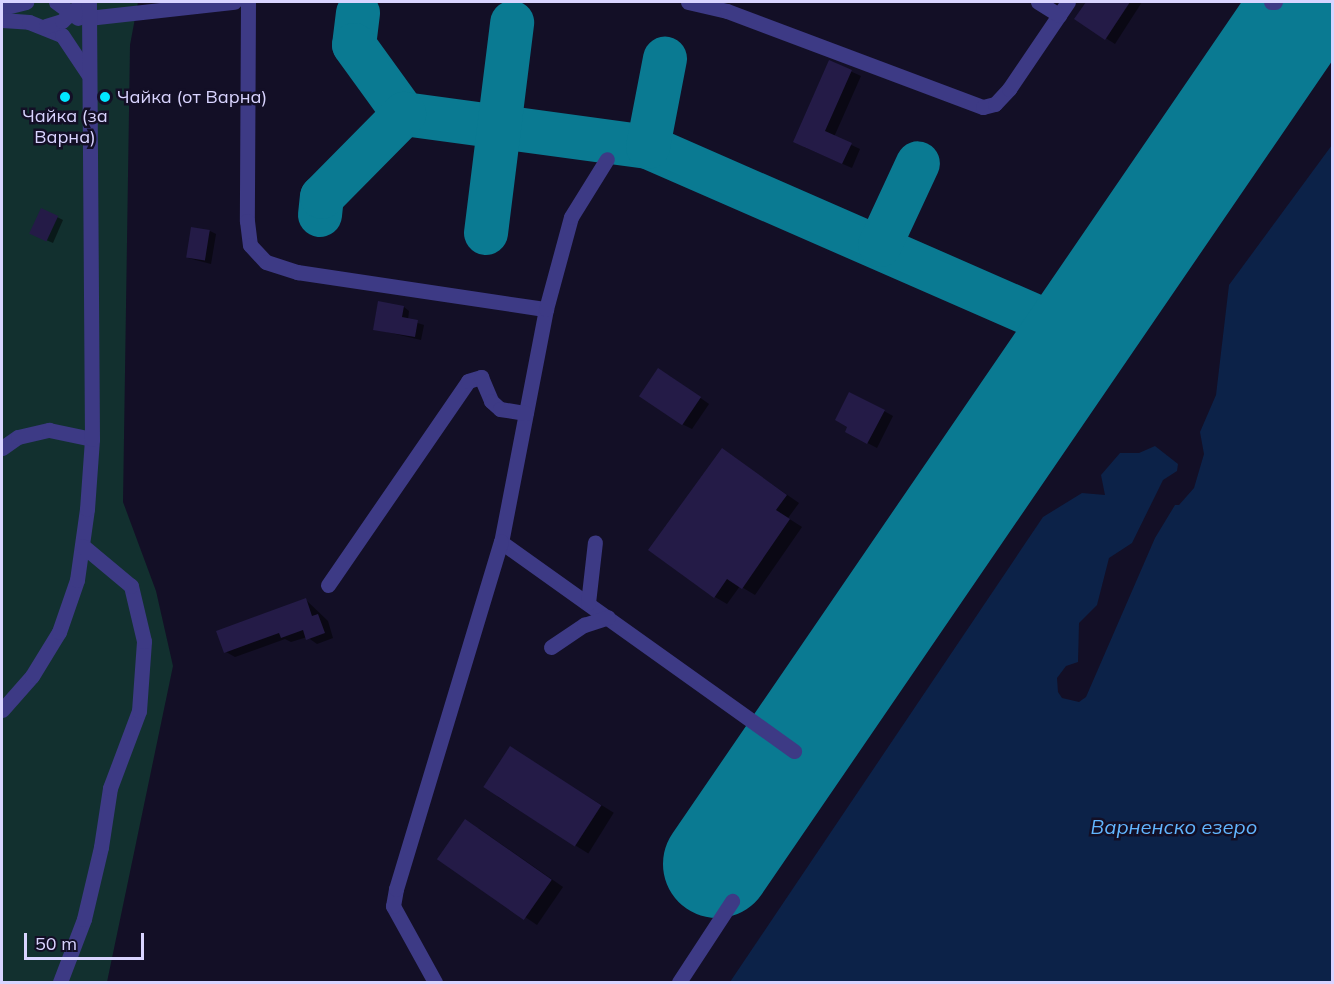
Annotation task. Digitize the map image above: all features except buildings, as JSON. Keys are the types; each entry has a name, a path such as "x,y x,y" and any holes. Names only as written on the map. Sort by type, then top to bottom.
{"street":[{"path":"2,8 22,2"},
{"path":"56,2 78,7 88,23"},
{"path":"2,710 32,676 59,632 77,580 83,546 92,439 89,2"},
{"path":"88,23 234,2"},
{"path":"248,2 247,221 250,245 266,262 297,272 546,309"},
{"path":"688,2 727,11 982,107 995,104 1009,89 1068,2"},
{"path":"1038,2 1059,15"},
{"path":"1270,2 1275,2"},
{"path":"45,26 78,7"},
{"path":"2,20 45,26 62,34 88,74"},
{"path":"435,982 403,930 393,906 396,889 501,542 546,309 571,217 607,159"},
{"path":"328,585 468,381 481,377 491,401 500,410 526,413"},
{"path":"2,448 18,438 49,430 92,439"},
{"path":"501,542 794,750"},
{"path":"588,603 595,542"},
{"path":"60,982 84,919 101,847 110,788 139,711 144,641 130,586 83,546"},
{"path":"551,647 584,625 608,617"},
{"path":"679,982 732,902"}],"green space":[{"path":"2,2 138,2 130,45 123,502 156,591 173,666 107,982 2,982"}],"water":[{"name":"Варненско езеро","path":"1332,145 1332,982 730,982 1043,517 1082,493 1105,495 1101,475 1120,453 1139,453 1155,446 1178,464 1177,471 1163,480 1132,543 1109,558 1097,605 1079,623 1078,662 1066,666 1057,678 1058,692 1062,698 1079,702 1086,697 1155,538 1175,505 1179,505 1194,488 1204,454 1200,432 1216,395 1229,285"}],"taxiway":[{"path":"358,13 354,45 404,114 648,147 1079,335"},
{"path":"486,233 512,23"},
{"path":"648,147 665,59"},
{"path":"320,215 322,197 404,114"},
{"path":"880,245 918,163"}],"runway":[{"path":"717,864 1307,2"}],"place":[{"name":"Чайка (за Варна)","path":"65,97"},
{"name":"Чайка (от Варна)","path":"105,97"}]}
